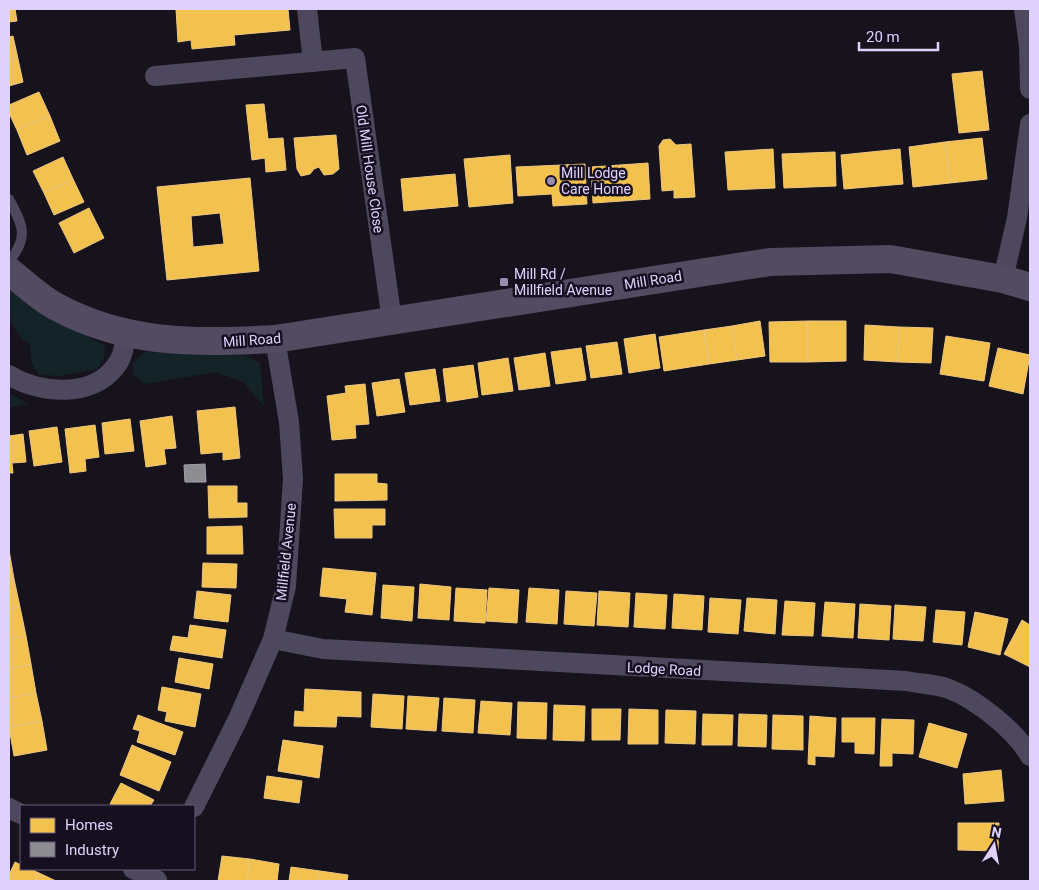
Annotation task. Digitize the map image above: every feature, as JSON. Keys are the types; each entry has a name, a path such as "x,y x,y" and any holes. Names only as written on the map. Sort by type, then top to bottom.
{"street":[{"path":"308,9 312,62"},
{"path":"1024,9 1030,46 1030,89"},
{"name":"Old Mill House Close","path":"155,76 355,58 392,322"},
{"path":"1003,279 1018,218 1030,124"},
{"name":"Mill Road","path":"9,271 54,305 126,335 215,342 275,339 770,262 890,258 1003,279 1030,287"},
{"path":"9,375 46,390 78,388 99,382 115,368 122,356 126,335"},
{"name":"Millfield Avenue","path":"195,805 238,719 273,640 286,586 293,478 290,422 275,339"},
{"name":"Lodge Road","path":"273,640 323,649 906,681 949,689 976,705 1007,729 1025,746 1030,756"},
{"path":"136,870 159,877"}],"lane":[{"path":"9,199 23,225 22,238 16,253 9,261"}],"shaded area":[{"path":"9,288 37,310 105,346 104,358 97,369 61,376 39,375 32,364 30,345 13,326 9,306"},
{"path":"144,352 246,356 260,363 264,406 243,382 216,372 145,384 133,374 133,363"},
{"path":"9,393 28,404 9,407"}],"building: Homes":[{"path":"9,9 15,9 17,21 9,22"},
{"path":"176,9 288,9 290,30 234,35 235,45 192,49 191,40 178,42"},
{"path":"13,36 18,59 9,61 9,37"},
{"path":"18,59 23,82 9,86 9,61"},
{"path":"982,71 989,130 959,133 952,74"},
{"path":"39,92 50,116 17,130 9,113 9,105"},
{"path":"264,104 268,139 283,138 286,170 266,172 265,158 252,160 246,105"},
{"path":"50,116 60,141 27,155 17,130"},
{"path":"336,135 339,169 333,174 324,175 319,167 310,174 301,176 297,169 294,138"},
{"path":"982,138 987,179 950,183 945,142"},
{"path":"670,139 676,145 691,144 695,197 674,198 674,190 662,191 659,146 663,140"},
{"path":"945,142 950,183 913,187 909,147"},
{"path":"773,149 775,188 728,190 725,152"},
{"path":"900,149 903,184 844,189 841,155"},
{"path":"835,152 836,186 784,188 782,154"},
{"path":"510,155 513,203 469,207 464,159"},
{"path":"63,157 73,179 44,193 33,171"},
{"path":"648,163 650,199 622,201 620,165"},
{"name":"Mill Lodge Care Home","path":"585,164 587,204 553,206 552,194 518,196 516,167"},
{"path":"620,165 622,201 593,203 591,167"},
{"path":"455,174 458,206 404,211 401,179"},
{"path":"250,178 259,271 167,280 157,187","holes":["220,213 224,244 193,247 191,216"]},
{"path":"73,179 84,202 54,215 44,193"},
{"path":"89,208 104,238 74,253 59,223"},
{"path":"760,321 765,356 737,360 732,326"},
{"path":"808,321 808,362 770,362 769,322"},
{"path":"808,321 846,321 846,361 808,362"},
{"path":"865,325 899,327 898,362 864,360"},
{"path":"732,326 737,360 709,364 704,330"},
{"path":"899,327 933,328 931,363 898,362"},
{"path":"704,330 709,364 664,371 659,337"},
{"path":"655,334 660,368 629,373 624,339"},
{"path":"946,336 990,343 984,381 940,374"},
{"path":"617,342 622,374 591,378 586,346"},
{"path":"581,348 586,380 556,384 551,352"},
{"path":"998,348 1030,355 1023,394 989,386"},
{"path":"545,353 550,386 519,390 514,358"},
{"path":"508,358 513,391 482,395 478,363"},
{"path":"473,365 478,397 447,402 443,369"},
{"path":"435,369 440,401 410,405 405,373"},
{"path":"399,379 405,412 377,416 372,383"},
{"path":"365,384 369,424 355,425 356,438 332,440 327,396 346,393 345,386"},
{"path":"235,407 240,458 223,460 223,452 201,454 197,411"},
{"path":"172,416 176,448 164,449 166,464 146,467 140,421"},
{"path":"130,419 134,451 105,454 102,423"},
{"path":"95,425 99,457 85,459 86,471 70,473 65,429"},
{"path":"57,427 62,462 34,466 29,431"},
{"path":"23,434 26,462 12,463 13,473 9,473 9,436"},
{"path":"335,474 377,474 377,483 387,484 387,500 335,501"},
{"path":"208,486 237,486 237,503 247,503 247,517 209,518"},
{"path":"334,509 385,509 385,525 372,525 372,538 335,538"},
{"path":"242,526 243,554 207,554 207,527"},
{"path":"9,550 14,579 9,580"},
{"path":"203,563 237,564 236,588 202,587"},
{"path":"323,568 376,573 372,615 345,612 347,599 320,596"},
{"path":"14,579 20,607 9,609 9,580"},
{"path":"420,584 451,587 449,620 418,618"},
{"path":"383,585 414,587 412,621 381,618"},
{"path":"456,588 487,590 485,623 454,621"},
{"path":"489,588 519,590 517,623 486,621"},
{"path":"529,588 559,590 557,624 526,622"},
{"path":"197,591 231,595 228,622 194,618"},
{"path":"566,591 597,593 594,626 564,624"},
{"path":"599,591 630,593 628,627 597,625"},
{"path":"636,593 667,595 665,629 634,627"},
{"path":"674,594 704,596 702,630 672,628"},
{"path":"710,598 741,600 738,634 708,632"},
{"path":"747,598 777,600 775,634 744,631"},
{"path":"785,601 815,603 813,636 782,635"},
{"path":"825,602 855,604 853,638 822,636"},
{"path":"860,604 891,606 889,640 858,638"},
{"path":"895,605 926,607 923,641 893,639"},
{"path":"20,607 26,636 9,639 9,609"},
{"path":"936,610 965,612 962,645 933,642"},
{"path":"975,612 1008,619 1000,655 968,647"},
{"path":"1022,620 1030,625 1030,667 1004,654"},
{"path":"190,625 226,630 222,658 170,650 173,636 188,638"},
{"path":"26,636 31,664 9,669 9,639"},
{"path":"179,658 213,664 209,689 175,682"},
{"path":"31,664 36,693 9,698 9,669"},
{"path":"162,687 201,694 195,727 165,721 167,712 158,710"},
{"path":"305,689 361,692 361,717 337,716 336,727 294,726 295,711 304,712"},
{"path":"36,693 42,721 9,727 9,698"},
{"path":"373,694 404,696 402,729 371,727"},
{"path":"408,696 439,698 436,731 406,729"},
{"path":"444,698 475,700 473,733 442,731"},
{"path":"481,701 512,703 510,735 478,733"},
{"path":"518,702 547,703 546,739 517,738"},
{"path":"554,705 585,706 584,741 553,740"},
{"path":"592,709 621,709 620,740 592,740"},
{"path":"629,709 658,710 658,744 628,744"},
{"path":"666,710 696,711 695,744 665,743"},
{"path":"703,714 733,715 732,745 702,745"},
{"path":"739,714 767,715 766,747 738,746"},
{"path":"138,715 183,732 175,755 137,742 140,731 133,729"},
{"path":"773,715 803,716 803,750 772,749"},
{"path":"810,716 836,718 834,757 815,756 815,765 808,764"},
{"path":"842,718 875,718 874,754 855,753 855,742 842,742"},
{"path":"882,719 914,720 913,754 892,753 892,766 880,766"},
{"path":"42,721 47,750 14,756 9,727"},
{"path":"929,723 967,734 957,768 919,757"},
{"path":"283,740 323,746 319,778 278,771"},
{"path":"132,745 171,762 159,791 120,775"},
{"path":"1001,770 1004,801 965,804 963,774"},
{"path":"267,776 302,781 299,803 264,798"},
{"path":"121,783 154,800 151,805 110,804"},
{"path":"958,823 999,823 998,851 958,850"},
{"path":"222,856 250,859 247,881 218,881"},
{"path":"250,859 279,864 277,881 247,881"},
{"path":"15,862 20,864 20,870 32,870 39,873 35,881 9,881 9,875"},
{"path":"291,867 320,871 318,881 289,881"},
{"path":"320,871 348,875 347,881 318,881"},
{"path":"39,873 56,881 35,881"}],"building: Industry":[{"path":"205,464 206,482 185,482 184,465"}],"place":[{"name":"Mill Lodge Care Home","path":"551,181"},
{"name":"Mill Rd / Millfield Avenue","path":"504,282"}]}
